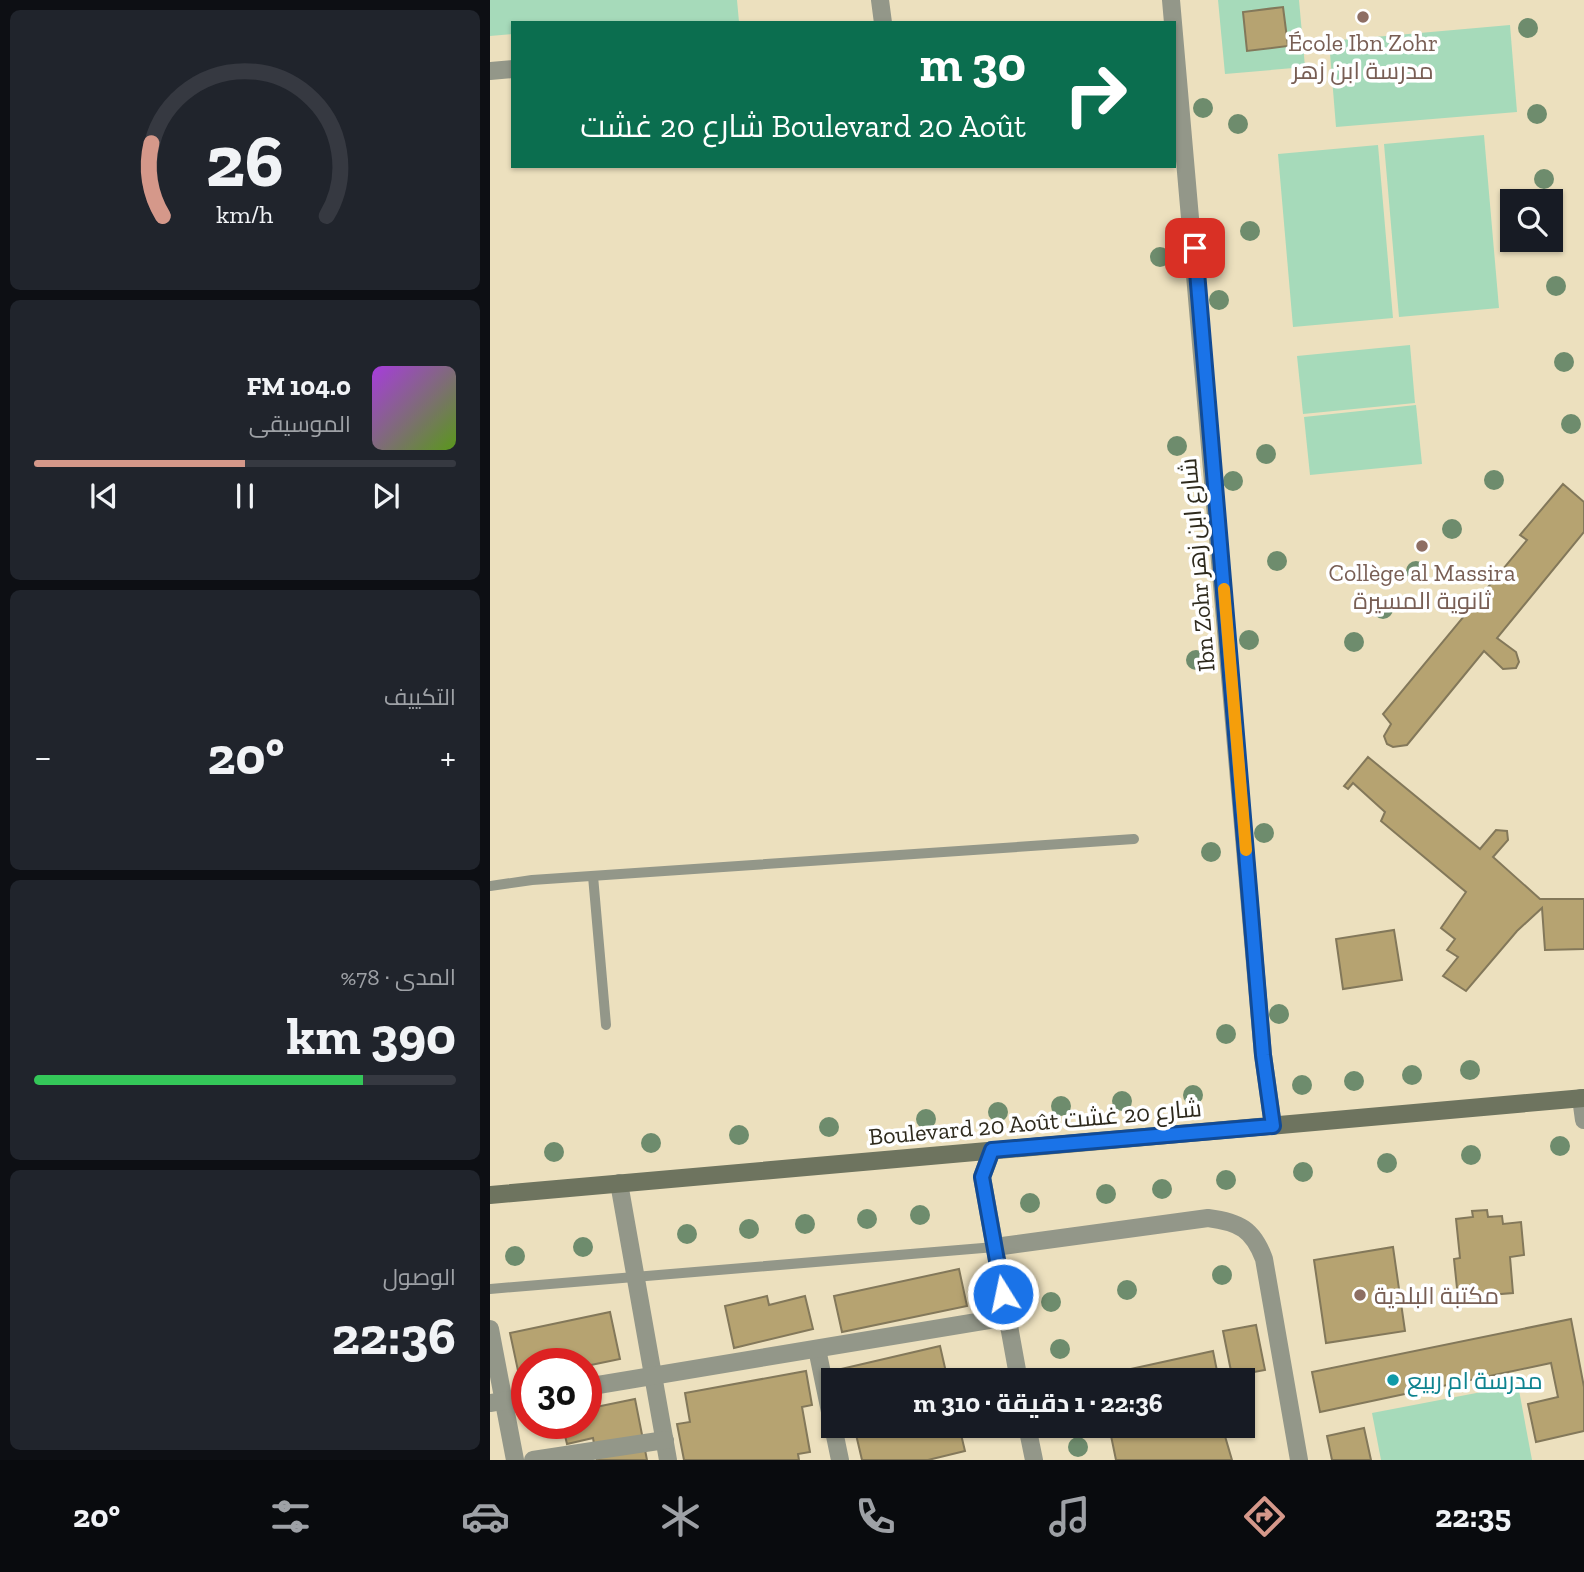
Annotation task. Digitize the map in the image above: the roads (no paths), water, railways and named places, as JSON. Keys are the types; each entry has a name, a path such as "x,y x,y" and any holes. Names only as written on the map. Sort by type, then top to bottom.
{"main road":[{"name":"Boulevard 20 Août شارع 20 غشت","path":"490,1195 1582,1098"}],"street":[{"path":"880,0 883,21"},
{"name":"Ibn Zohr شارع ابن زهر","path":"1171,0 1174,21"},
{"name":"Ibn Zohr شارع ابن زهر","path":"1176,38 1262,1041 1273,1126"},
{"path":"490,71 511,69"},
{"path":"1582,1098 1584,1120"},
{"path":"992,1150 982,1177 1017,1368"},
{"path":"619,1183 668,1460"},
{"path":"995,1247 1208,1219 1235,1221 1250,1231 1264,1259 1299,1460"},
{"path":"602,1384 1007,1317"},
{"path":"490,1329 497,1402 515,1460"},
{"path":"817,1349 840,1460"},
{"path":"1029,1438 1032,1460"},
{"path":"533,1460 665,1440"}],"lane":[{"path":"490,886 593,876 1134,839"},
{"path":"593,876 607,1026"},
{"path":"490,1289 995,1247"}],"place":[{"name":"École Ibn Zohr مدرسة ابن زهر","path":"1363,17"},
{"name":"Collège al Massira ثانوية المسيرة","path":"1422,546"},
{"name":"مكتبة البلدية","path":"1360,1295"},
{"name":"مدرسة ام ربيع","path":"1393,1380"}]}
